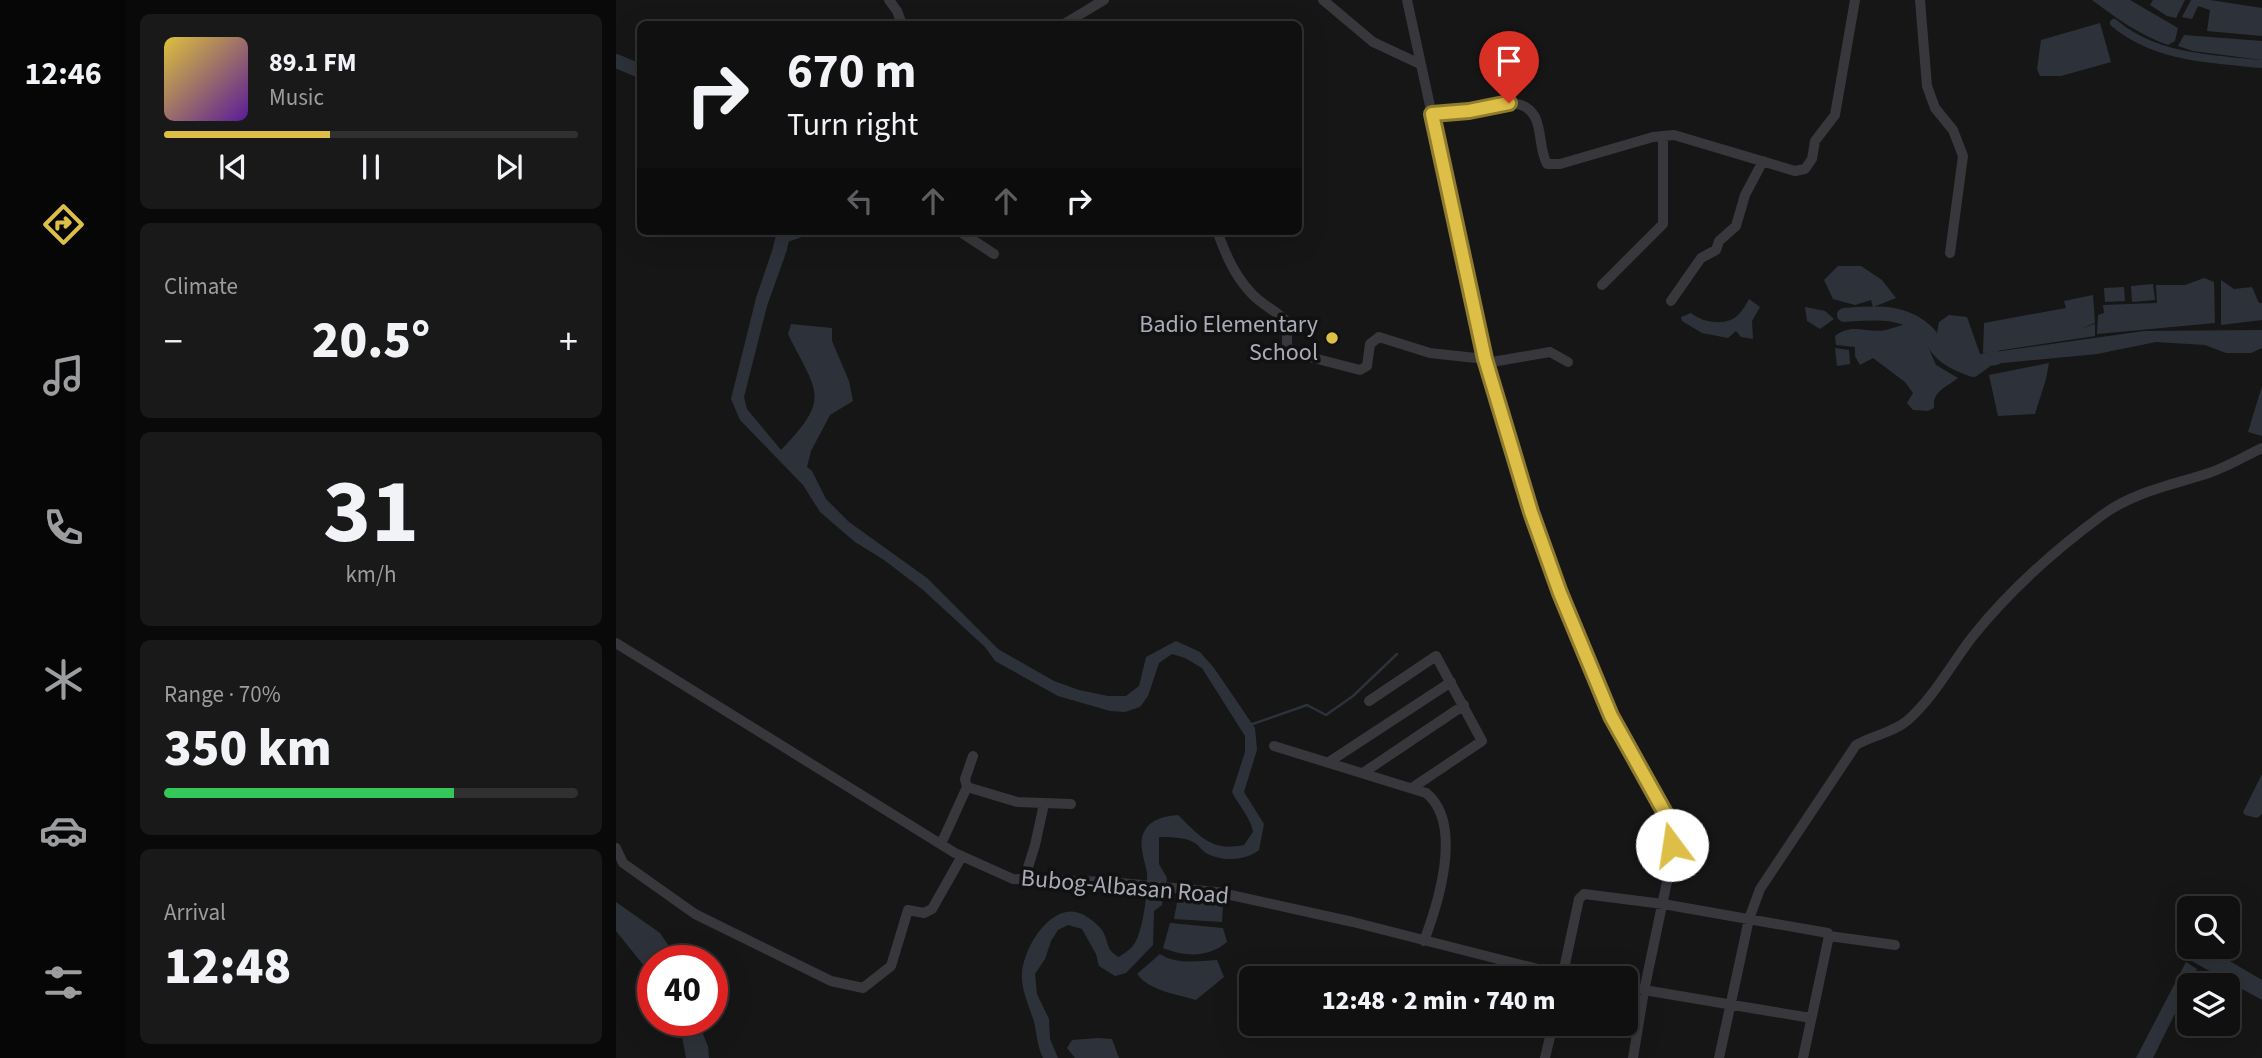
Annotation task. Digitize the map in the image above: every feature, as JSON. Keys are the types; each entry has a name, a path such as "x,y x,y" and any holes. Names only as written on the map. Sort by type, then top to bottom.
{"street":[{"path":"889,0 901,21"},
{"path":"1069,21 1104,0"},
{"path":"1323,0 1373,42 1420,64"},
{"path":"1407,0 1486,361 1531,512 1560,593 1611,716 1665,813 1672,836 1673,853 1633,1058"},
{"path":"1432,114 1469,111 1509,103 1524,106 1535,118 1547,164 1560,164 1653,137 1674,135 1796,171 1805,169 1812,159 1815,141 1835,115 1856,0"},
{"path":"1920,0 1927,86 1935,108 1953,130 1963,156 1950,253"},
{"path":"1602,285 1663,224 1663,136"},
{"path":"1671,301 1700,258 1716,250 1719,241 1736,226 1745,195 1763,160"},
{"path":"965,235 994,254"},
{"path":"1219,235 1231,267 1253,296 1279,313 1287,322 1287,346 1298,354 1360,370 1367,366 1370,344 1379,337 1430,353 1486,361 1550,352 1568,362"},
{"path":"1719,1058 1749,919 1766,877 1856,745 1894,730 1908,720 1974,635 2023,582 2103,514 2144,493 2212,472 2262,448"},
{"name":"Bubog-Albasan Road","path":"616,643 941,844 1013,879 1110,882 1217,892 1520,966"},
{"path":"1369,701 1436,656 1482,741 1412,788"},
{"path":"1329,762 1451,682"},
{"path":"1363,773 1464,705"},
{"path":"1273,746 1412,788 1426,793 1434,801 1443,819 1445,836 1441,888 1424,941"},
{"path":"941,844 967,788 965,779 973,756"},
{"path":"967,788 1017,802 1071,804"},
{"path":"1024,880 1044,804"},
{"path":"616,848 623,863 695,914 831,981 863,988 891,966 908,910 924,913 932,909 962,856"},
{"path":"1568,966 1581,894 1663,904 1824,932 1829,936 1895,945"},
{"path":"1803,1058 1829,936"},
{"path":"1638,990 1811,1018"},
{"path":"1545,1058 1550,1036"}],"shaded area":[{"path":"2092,0 2130,0 2178,28 2175,41 2168,45 2146,36"},
{"path":"2153,0 2185,0 2176,18 2167,16 2150,5"},
{"path":"2191,0 2210,0 2262,8 2262,36 2207,31 2210,10 2198,6 2192,19 2182,17"},
{"path":"2100,23 2111,62 2061,76 2040,76 2037,69 2041,40"},
{"path":"2184,35 2262,41 2262,60 2193,51 2178,46"},
{"path":"780,235 786,235 787,250 767,306 744,397 747,409 781,450 808,418 814,394 812,383 788,334 791,324 832,328 832,341 849,381 853,401 830,415 811,451 807,467 812,471 826,499 849,522 927,578 998,649 1054,681 1079,690 1108,696 1126,696 1139,686 1146,657 1176,641 1200,652 1255,728 1257,750 1244,792 1264,824 1259,850 1240,858 1226,859 1206,853 1189,840 1159,837 1159,864 1167,878 1162,905 1154,911 1153,945 1126,973 1115,976 1099,966 1096,954 1082,929 1068,925 1058,930 1051,941 1045,959 1035,974 1037,994 1049,1019 1050,1039 1058,1058 1043,1058 1024,990 1022,969 1031,943 1049,921 1070,911 1082,914 1096,924 1104,933 1111,951 1119,957 1132,947 1142,923 1147,890 1142,840 1145,830 1155,821 1178,815 1200,836 1214,844 1233,847 1244,845 1253,832 1252,827 1232,792 1245,752 1245,736 1202,668 1172,654 1159,663 1148,696 1140,707 1125,712 1110,711 1058,696 995,661 985,647 922,589 855,542 820,512 803,485 740,420 731,399 756,298"},
{"path":"1838,266 1861,266 1882,280 1896,298 1873,307 1871,300 1855,305 1833,299 1824,280"},
{"path":"2204,278 2214,282 2215,323 2097,334 2098,315 2104,313 2103,305 2157,303 2156,285 2185,285"},
{"path":"2221,280 2234,289 2252,287 2259,303 2262,303 2262,320 2221,325"},
{"path":"2153,284 2155,300 2132,302 2131,286"},
{"path":"2124,287 2125,301 2105,302 2104,288"},
{"path":"2093,295 2095,323 2080,329 2095,324 2095,336 1983,353 1984,323 2066,308 2064,301"},
{"path":"1749,299 1760,307 1752,321 1753,339 1741,337 1736,331 1728,338 1702,333 1682,321 1681,317 1691,313 1708,321 1728,321 1739,314"},
{"path":"1805,307 1825,311 1834,319 1820,329 1807,321"},
{"path":"1949,315 1967,317 1980,354 2144,331 2262,330 2262,348 2251,353 2226,353 2205,345 2156,342 2097,354 1981,365 1964,361 1935,344 1939,322"},
{"path":"1909,324 1923,335 1936,365 1958,378 1938,393 1934,408 1928,411 1913,410 1907,403 1913,393 1905,382 1873,358 1860,365 1855,356 1855,347 1836,345 1835,336 1848,330 1879,331"},
{"path":"1835,348 1849,350 1850,364 1837,366"},
{"path":"2049,363 2035,414 1998,416 1989,375"},
{"path":"2262,386 2262,436 2248,432"},
{"path":"2262,774 2262,814 2257,818 2245,815 2243,812"},
{"path":"1178,897 1200,898 1207,903 1223,905 1222,922 1174,919"},
{"path":"616,902 660,933 668,945 637,945 637,957 616,931"},
{"path":"1170,923 1223,928 1227,942 1204,953 1171,951 1163,948"},
{"path":"1160,954 1180,961 1217,960 1224,977 1196,1000 1164,991 1142,980 1137,974"},
{"path":"2188,959 2226,959 2262,980 2262,1000 2240,988 2240,973 2213,973"},
{"path":"2186,962 2197,969 2195,973 2180,973"},
{"path":"2177,979 2177,1009 2153,1058 2136,1058"},
{"path":"682,1036 704,1036 709,1058 686,1058"},
{"path":"1112,1039 1119,1058 1075,1058 1067,1048 1072,1040"}],"waterway":[{"path":"2114,23 2130,35 2165,50 2204,58 2262,64"},
{"path":"616,61 637,70"},
{"path":"780,248 783,236 786,235"},
{"path":"1844,315 1889,314 1909,320 1928,333 1945,356 1973,370 1988,359 1996,358"},
{"path":"1250,725 1307,705 1326,715 1353,696 1397,654"}],"place":[{"name":"Badio Elementary School","path":"1332,338"}],"route":[{"path":"1509,103 1469,111 1432,114 1485,359 1531,512 1560,593 1611,716 1665,813 1672,845"}]}
